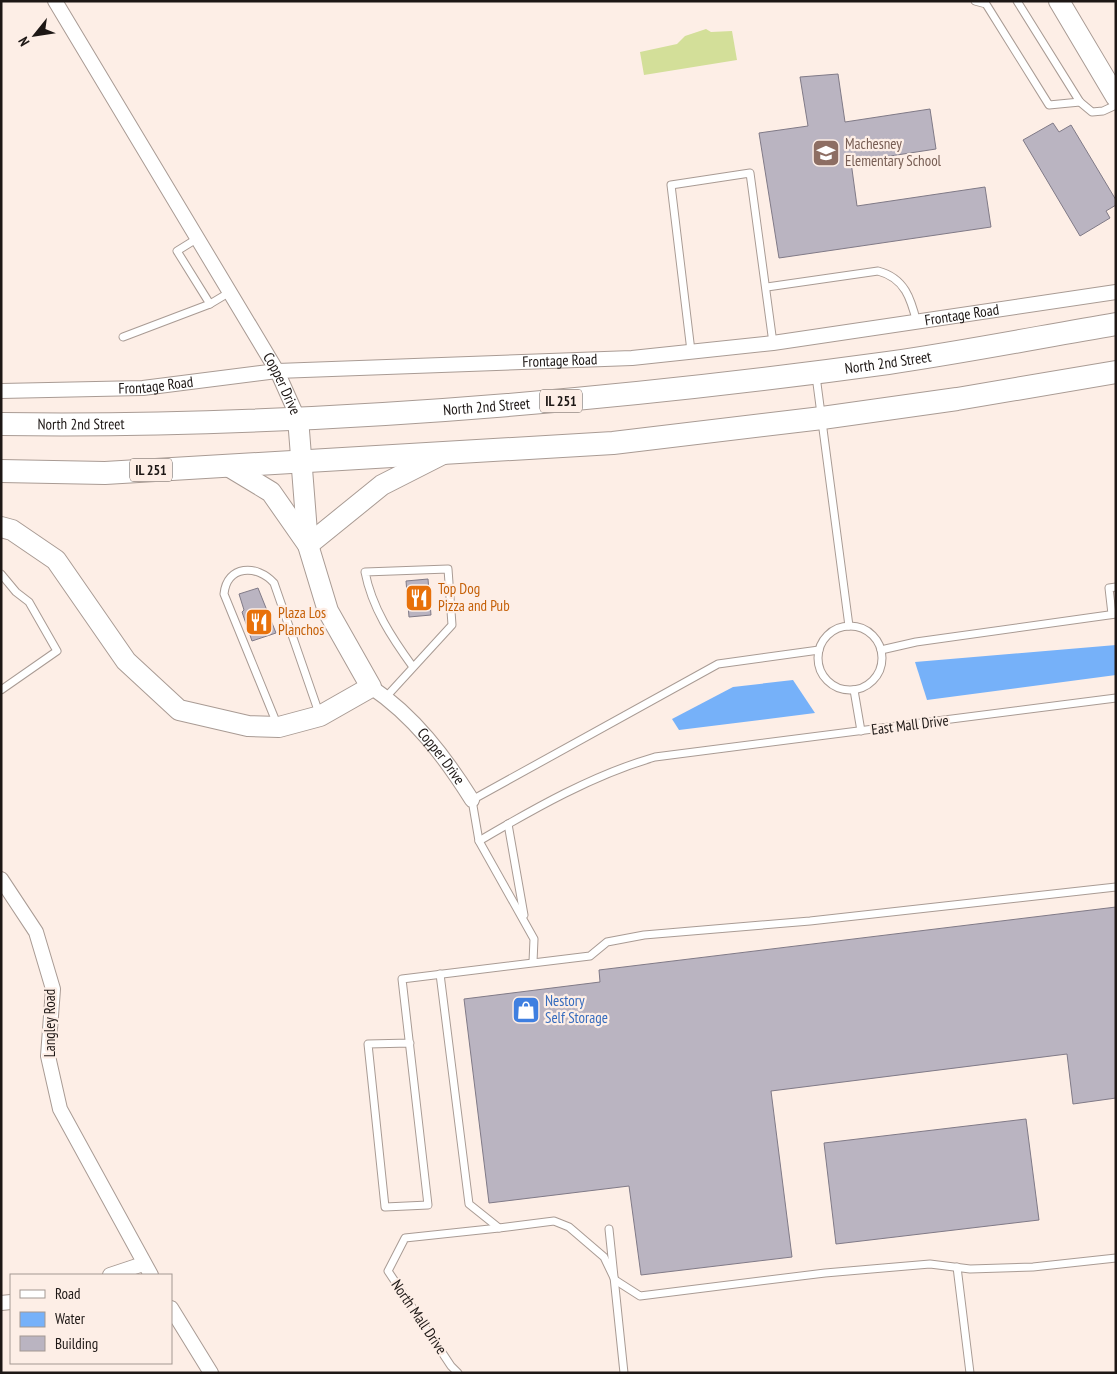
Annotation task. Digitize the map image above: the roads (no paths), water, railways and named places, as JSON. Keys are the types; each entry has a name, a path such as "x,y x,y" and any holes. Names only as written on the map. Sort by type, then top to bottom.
{"main road":[{"name":"North 2nd Street","path":"1,424 93,425 298,418 612,397 891,362 1116,324"},
{"name":"IL 251","path":"1,472 105,473 613,443 822,418 957,399 1116,372"}],"street":[{"name":"Copper Drive","path":"55,1 278,371 298,418 308,545 328,611 379,692 446,758 472,800"},
{"path":"1059,1 1116,97"},
{"name":"Frontage Road","path":"1,390 143,388 278,371 584,360 691,351 773,343 1116,292"},
{"path":"228,466 271,492 308,545 382,485 446,453"},
{"path":"1,527 12,530 56,560 126,661 179,710 248,726 279,727 320,716 379,692"},
{"name":"Langley Road","path":"1,879 36,932 53,989 48,1056 60,1109 147,1269"},
{"path":"116,1274 147,1269"},
{"path":"172,1310 212,1373"}],"lane":[{"path":"975,1 989,3 1050,105 1080,102"},
{"path":"1017,1 1080,102 1092,112 1103,111 1116,105"},
{"path":"691,351 671,185 750,173 767,287 773,343"},
{"path":"199,238 177,251 210,304"},
{"path":"767,287 878,271 889,274 900,282 910,297 917,323"},
{"path":"124,337 210,304 231,292"},
{"path":"816,372 849,626"},
{"path":"379,692 413,667 452,625 448,569 365,572 378,612 391,637 413,667"},
{"path":"279,727 224,594 225,583 233,574 246,570 258,571 266,575 274,583 320,716"},
{"path":"1,574 16,592 29,602 57,651 1,690"},
{"path":"881,650 925,640 1114,614 1112,588"},
{"path":"849,626 860,627 877,640 881,650 882,661 873,680 854,690 834,686 826,679 818,660 819,650 830,633 849,626"},
{"path":"533,962 534,939 479,841 472,800 718,664 819,650"},
{"path":"854,690 861,731"},
{"name":"East Mall Drive","path":"479,841 508,824 623,766 655,757 1116,698"},
{"path":"508,824 525,920"},
{"path":"410,1043 368,1044 386,1207 428,1205 410,1043 402,979 590,956 607,942 644,935 810,921 1116,887"},
{"path":"440,974 469,1204 499,1228 554,1221 569,1227 604,1257 615,1280 640,1296 835,1272 930,1264 957,1267 1033,1266 1116,1258"},
{"name":"North Mall Drive","path":"458,1373 451,1366 388,1271 405,1238 499,1228"},
{"path":"609,1229 624,1373"},
{"path":"957,1267 970,1373"}],"water":[{"path":"1116,645 1116,675 927,700 915,662"},
{"path":"793,680 815,713 679,730 672,719 733,687"}],"place":[{"name":"Machesney Elementary School","path":"826,153"},
{"name":"Top Dog Pizza and Pub","path":"419,598"},
{"name":"Plaza Los Planchos","path":"259,622"},
{"name":"Nestory Self Storage","path":"526,1010"}]}
